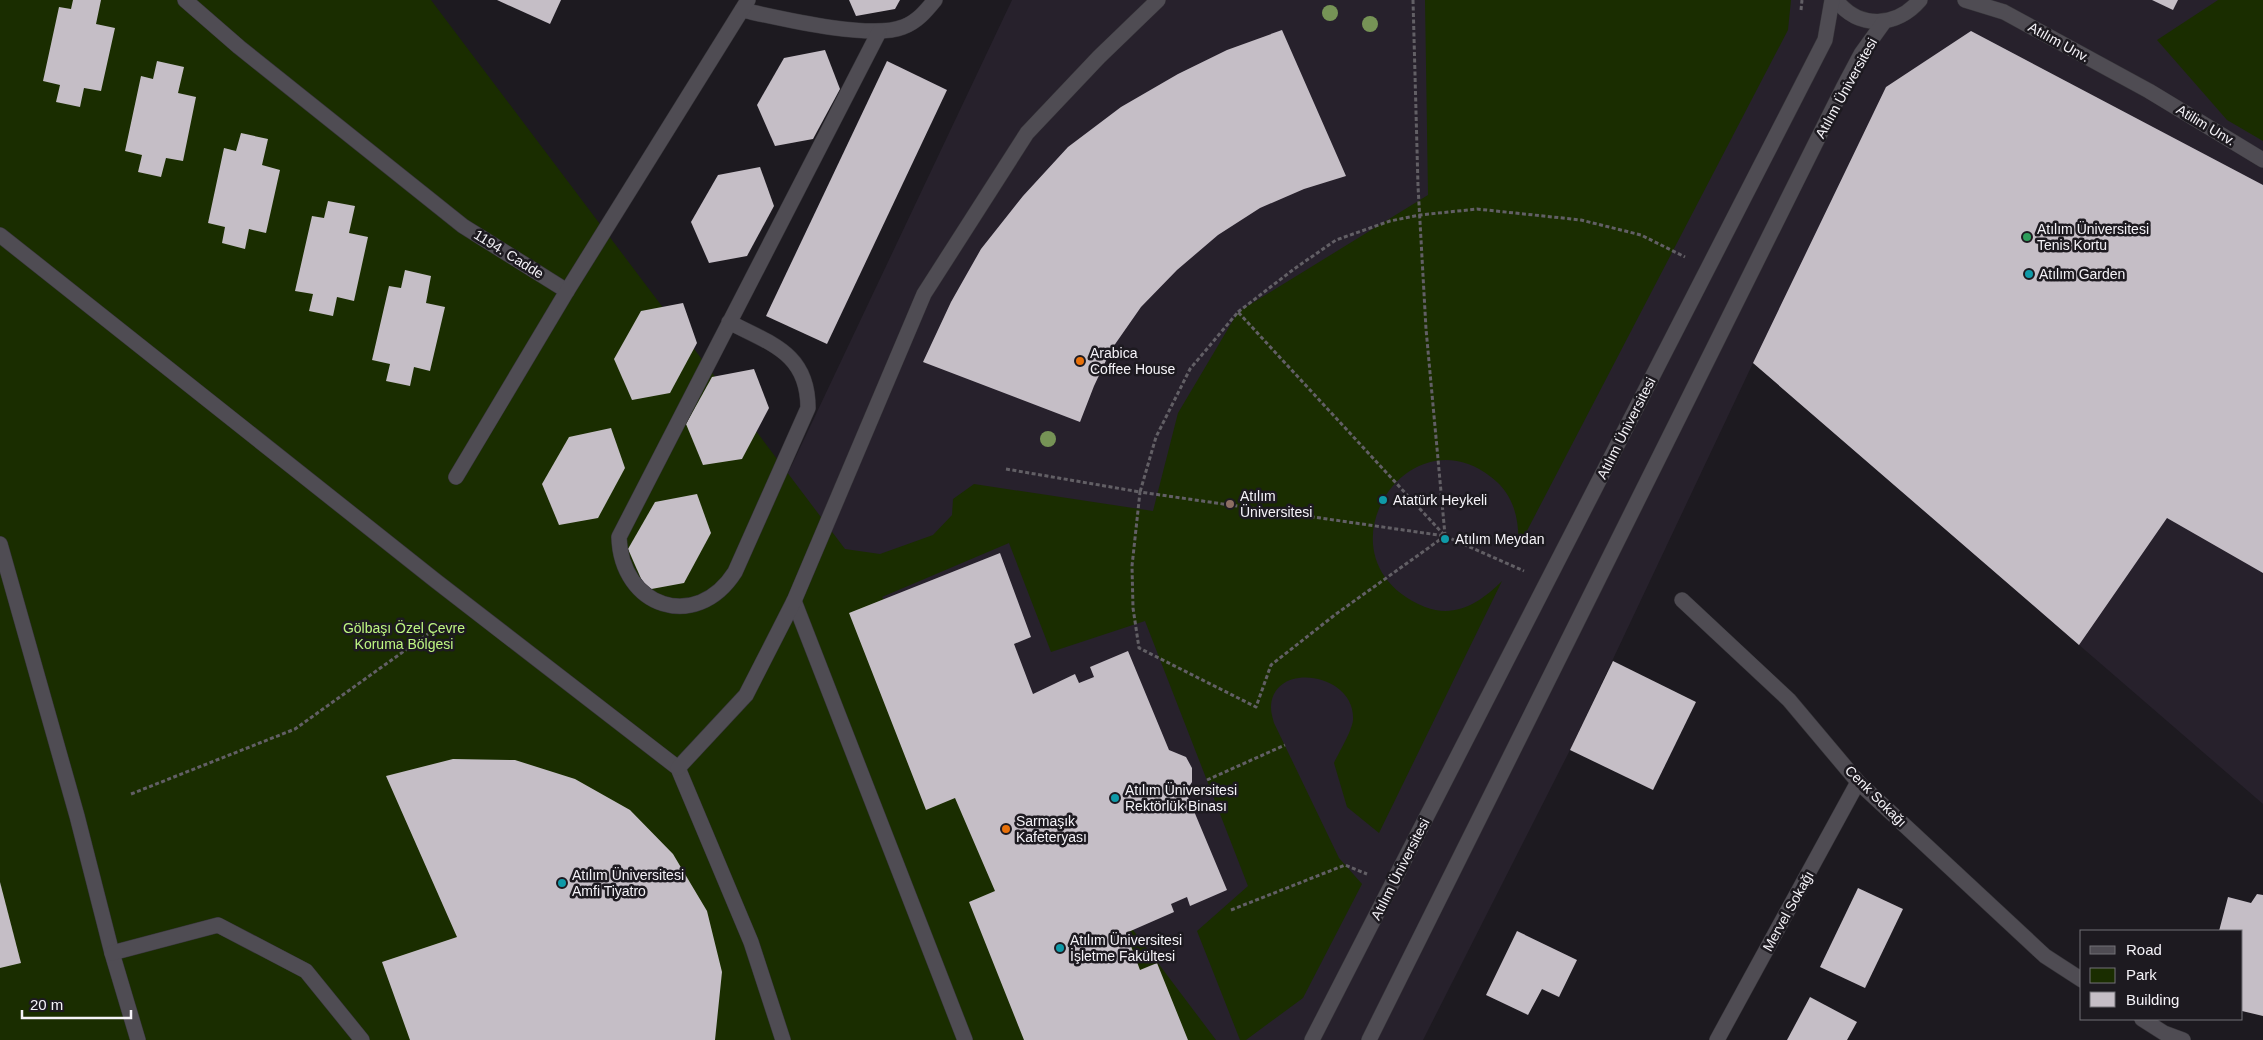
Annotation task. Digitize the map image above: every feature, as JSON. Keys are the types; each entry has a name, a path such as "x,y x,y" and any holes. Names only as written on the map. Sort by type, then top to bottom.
{"street":[{"name":"1194. Cadde","path":"185,0 239,48 463,226 567,291"},
{"path":"456,476 567,291 745,5 805,23 879,32 903,27 916,20 935,0"},
{"path":"678,768 746,695 794,601 924,294 1027,132 1099,57 1158,0"},
{"name":"Atılım Üniversitesi","path":"1312,1040 1825,40 1832,0"},
{"name":"Atılım Üniversitesi","path":"1836,0 1854,17 1869,22 1884,22 1899,18 1912,10 1920,0"},
{"name":"Atılım Unv.","path":"1965,0 2004,12 2149,91"},
{"name":"Atılım Üniversitesi","path":"1368,1040 1843,88 1862,54 1884,22"},
{"path":"729,322 782,350 792,358 805,381 808,408 735,572 727,584 705,601 689,606 672,607 657,602 644,594 633,583 624,569 619,553 619,537 729,322 879,32"},
{"name":"Atilim Unv.","path":"2149,91 2263,160"},
{"path":"0,235 428,575 678,768 750,942 783,1040"},
{"path":"0,544 77,816 112,953 138,1040"},
{"name":"Cenk Sokağı","path":"1682,600 1789,700 1858,782 2046,956 2080,979"},
{"path":"794,601 965,1040"},
{"name":"Mervel Sokağı","path":"1717,1040 1858,782"},
{"path":"112,953 218,925 306,971 362,1040"},
{"path":"2144,1020 2164,1033 2183,1040"}],"path":[{"path":"1412,0 1426,328 1445,536"},
{"path":"1445,536 1336,614 1271,665 1256,707 1139,648 1133,608 1132,566 1140,492 1156,437 1190,368 1238,312 1294,269 1336,240 1390,221 1420,215 1477,209 1581,220 1642,235 1688,258"},
{"path":"1238,312 1445,536"},
{"path":"1006,469 1140,492 1445,536 1526,572"},
{"path":"131,794 295,728 428,634"},
{"path":"1207,780 1285,745"},
{"path":"1231,910 1345,865 1370,876"}],"shaded area":[{"name":"Atılım Üniversitesi","path":"1012,0 2263,0 2263,804 1753,363 1570,750 1423,1040 0,1040 0,161 692,676"}],"green space":[{"name":"Gölbaşı Özel Çevre Koruma Bölgesi","path":"0,0 431,0 845,549 880,554 933,535 952,515 953,499 974,484 1153,511 1178,413 1238,312 1428,195 1425,0 1791,0 1788,30 1518,548 1518,527 1514,508 1505,491 1491,477 1459,461 1429,463 1403,477 1383,500 1374,528 1376,558 1392,585 1425,607 1447,611 1457,610 1477,602 1502,581 1379,833 1347,807 1334,763 1348,736 1353,720 1350,704 1341,691 1328,682 1313,678 1298,678 1284,683 1275,693 1271,708 1274,723 1339,858 1362,884 1303,998 1246,1040 1240,1040 1197,931 1248,886 1145,621 1051,652 1009,543 882,597 1216,1040 0,1040"},
{"path":"2218,0 2263,0 2263,141 2227,120 2157,40"}],"building":[{"path":"73,0 101,0 96,24 115,28 101,91 84,88 80,107 56,102 60,85 43,81 59,7 71,9"},
{"path":"497,0 561,0 550,24"},
{"path":"849,0 900,0 895,9 856,16"},
{"path":"2152,0 2178,0 2173,10"},
{"path":"1282,30 1346,176 1304,189 1260,208 1218,235 1177,270 1141,307 1111,350 1080,422 923,362 951,302 981,249 1023,196 1068,147 1121,107 1178,74 1227,50"},
{"name":"Atılım Garden","path":"1971,31 2263,185 2263,573 2167,518 2079,645 1753,363 1886,87"},
{"path":"825,50 840,89 813,139 775,146 757,105 784,58"},
{"path":"157,61 184,67 178,93 196,97 183,161 166,158 161,177 138,172 142,155 125,151 141,76 153,79"},
{"path":"887,61 947,90 827,344 766,316"},
{"path":"241,133 268,139 262,165 280,170 266,233 249,229 245,249 222,243 225,227 208,223 224,148 236,151"},
{"path":"760,167 774,206 747,256 709,263 691,222 718,175"},
{"path":"328,201 355,206 349,233 368,237 354,301 337,297 333,316 309,311 313,294 295,291 312,216 324,218"},
{"path":"405,270 431,276 426,303 445,307 430,371 414,367 410,386 386,381 390,364 372,360 389,286 401,288"},
{"path":"683,303 697,343 670,393 632,400 614,359 641,311"},
{"path":"754,369 769,408 742,459 703,465 686,424 712,377"},
{"path":"611,428 625,468 598,518 559,525 542,484 569,437"},
{"path":"697,494 711,533 684,583 646,590 628,549 655,502"},
{"path":"1000,553 1031,637 1014,644 1033,694 1075,674 1079,683 1094,677 1090,667 1128,651 1169,750 1186,757 1192,768 1192,782 1186,792 1227,890 1190,906 1187,897 1171,904 1174,912 1126,933 1140,970 1157,963 1188,1040 1024,1040 969,902 995,891 955,798 926,810 849,613"},
{"path":"1613,661 1696,702 1653,790 1570,750"},
{"name":"Atılım Üniversitesi Amfi Tiyatro","path":"453,759 515,760 575,779 630,810 673,854 707,911 722,972 715,1040 410,1040 382,962 457,937 386,776"},
{"path":"0,882 21,963 0,968"},
{"path":"1858,888 1903,909 1865,988 1820,967"},
{"path":"2257,894 2263,895 2263,1016 2243,1011 2243,930 2219,930 2228,897 2251,903"},
{"path":"1517,931 1577,960 1559,997 1542,989 1528,1015 1486,995"},
{"path":"1810,997 1857,1022 1847,1040 1787,1040"}],"place":[{"name":"Atılım Üniversitesi Tenis Kortu","path":"2027,237"},
{"name":"Atılım Garden","path":"2029,274"},
{"name":"Arabica Coffee House","path":"1080,361"},
{"name":"Atatürk Heykeli","path":"1383,500"},
{"name":"Atılım Üniversitesi","path":"1230,504"},
{"name":"Atılım Meydan","path":"1445,539"},
{"name":"Atılım Üniversitesi Rektörlük Binası","path":"1115,798"},
{"name":"Sarmaşık Kafeteryası","path":"1006,829"},
{"name":"Atılım Üniversitesi Amfi Tiyatro","path":"562,883"},
{"name":"Atılım Üniversitesi İşletme Fakültesi","path":"1060,948"}]}
